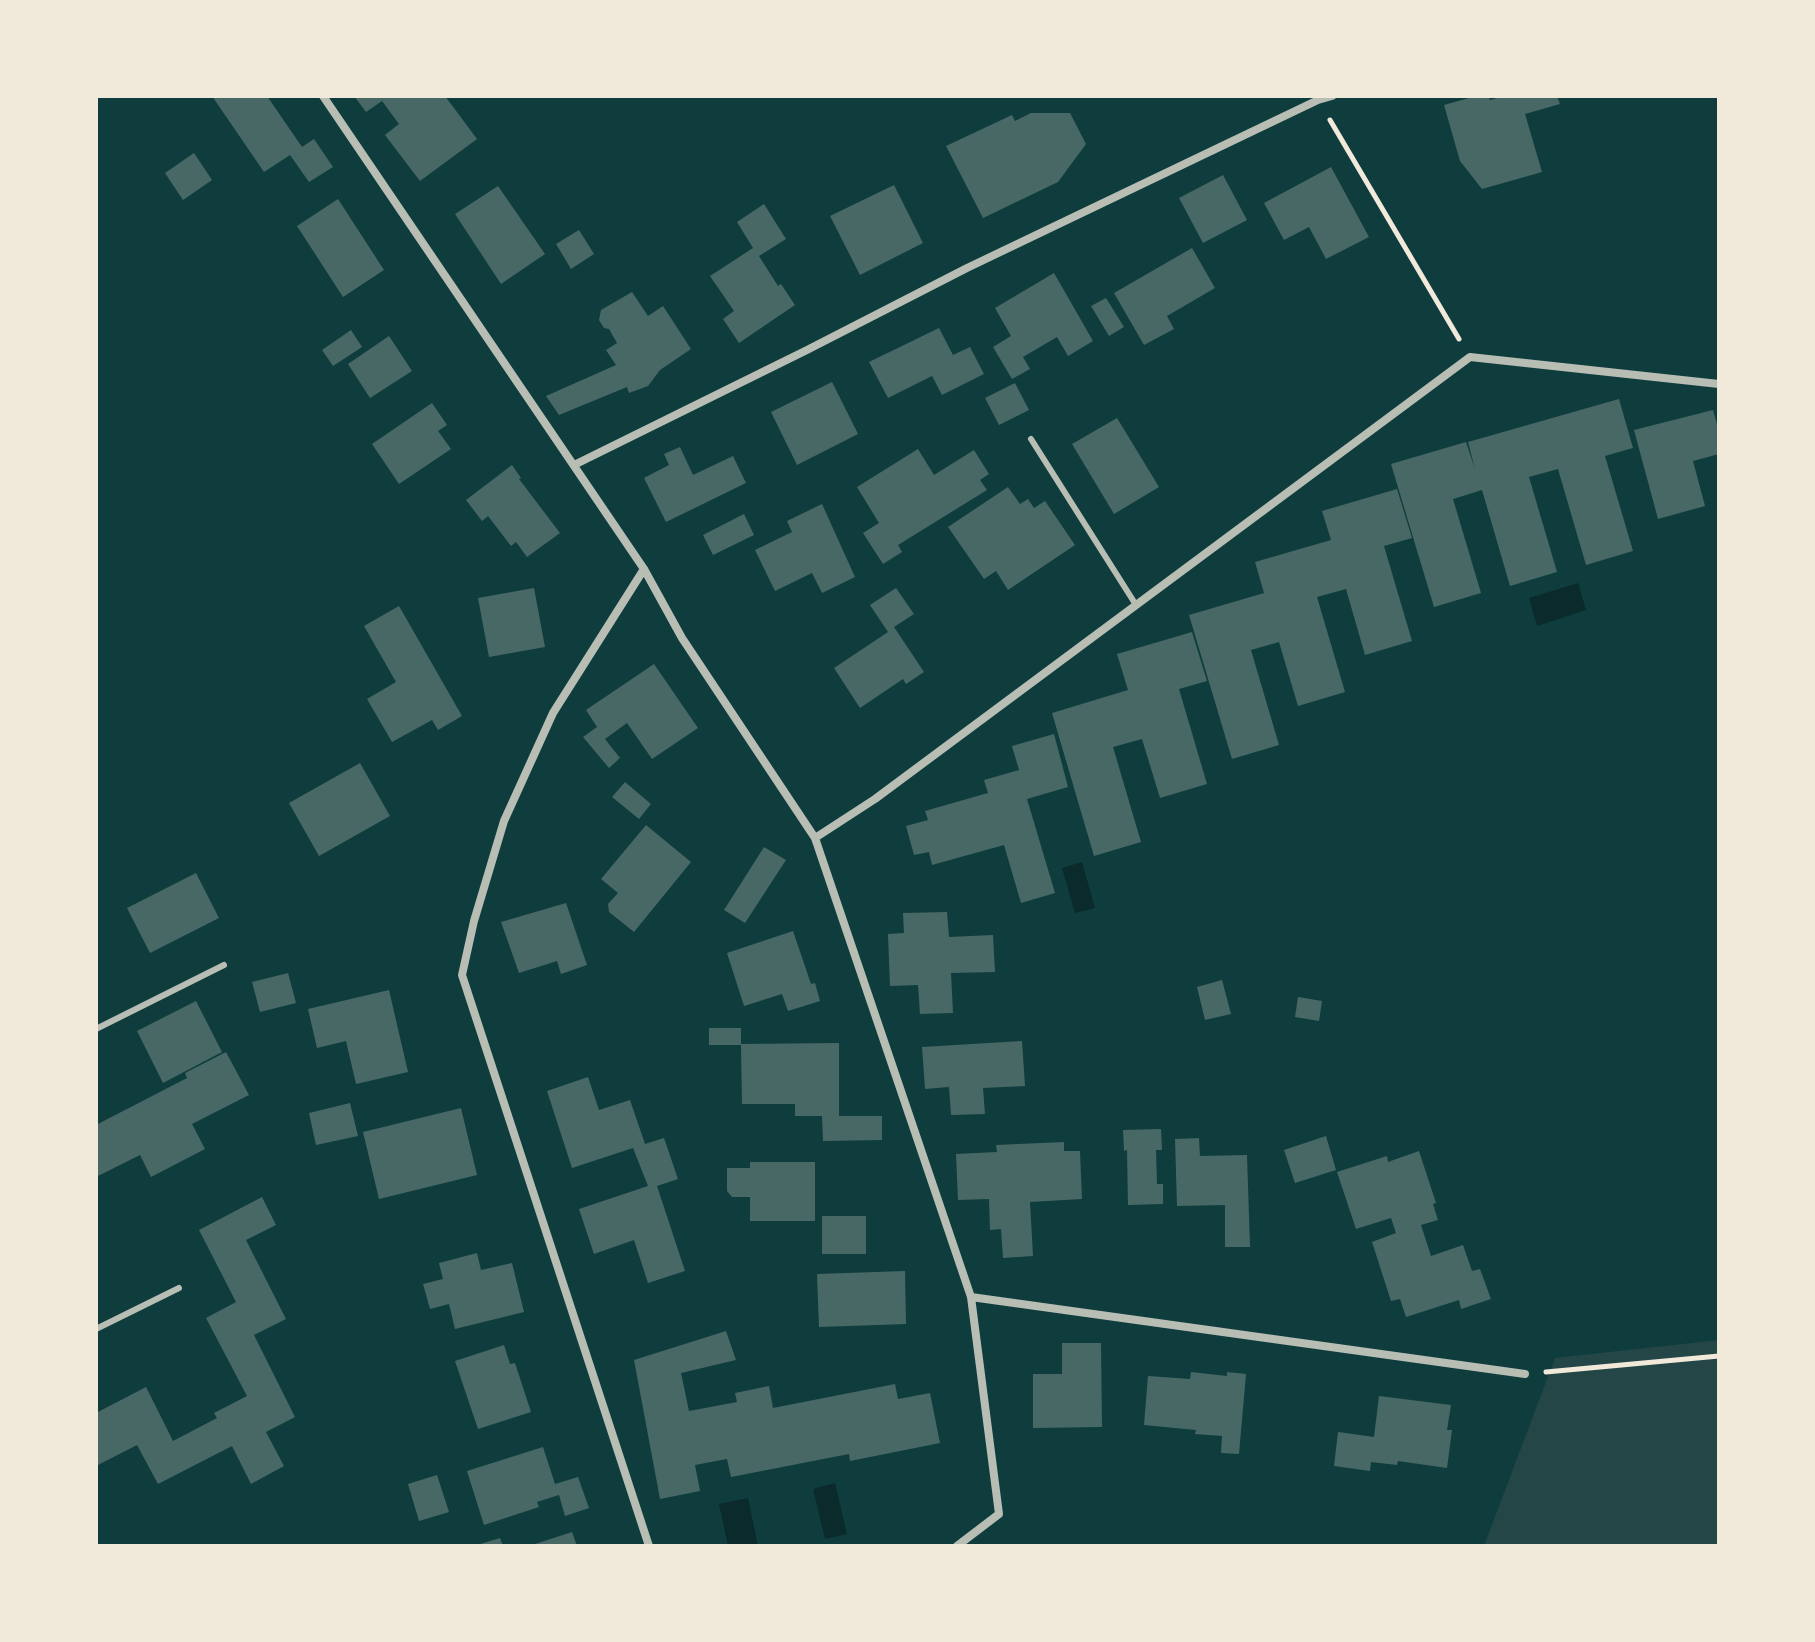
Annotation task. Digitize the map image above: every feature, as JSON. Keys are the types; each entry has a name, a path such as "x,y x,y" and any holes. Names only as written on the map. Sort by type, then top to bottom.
{"street":[{"path":"323,96 644,569 682,638 815,838 971,1297 999,1514 957,1546"},
{"path":"574,465 967,268 1317,98 1332,96"},
{"path":"815,838 875,799 1470,357 1719,384"},
{"path":"644,569 553,713 504,821 474,921 462,975 649,1546"},
{"path":"971,1297 1525,1374"}],"lane":[{"path":"1031,439 1136,605"},
{"path":"96,1029 224,965"},
{"path":"96,1329 179,1288"}],"path":[{"path":"1317,98 1470,357"},
{"path":"1525,1374 1719,1356"}],"shaded area":[{"path":"1578,583 1586,610 1537,626 1529,598"},
{"path":"1082,862 1095,908 1075,913 1062,868"},
{"path":"1719,1340 1719,1546 1484,1546 1555,1358"},
{"path":"835,1483 847,1534 825,1539 813,1489"},
{"path":"748,1498 758,1546 728,1546 719,1504"}],"building":[{"path":"212,96 267,96 302,147 314,139 333,167 309,182 290,155 264,172"},
{"path":"354,96 445,96 477,139 420,181 385,135 399,124 382,101 366,112"},
{"path":"1476,96 1488,96 1490,100 1504,96 1557,96 1560,104 1525,114 1542,172 1482,189 1460,161 1444,105"},
{"path":"1031,113 1070,113 1086,144 1058,182 983,218 946,146 1012,115 1015,121"},
{"path":"194,153 212,180 183,200 165,173"},
{"path":"1331,167 1369,237 1326,259 1309,227 1284,240 1264,203"},
{"path":"1223,175 1247,220 1203,243 1179,198"},
{"path":"894,185 923,243 860,275 830,216"},
{"path":"498,186 545,254 501,284 455,214"},
{"path":"338,199 384,270 343,297 297,226"},
{"path":"764,204 786,239 759,256 778,286 781,284 795,305 739,343 723,319 734,311 710,276 753,248 737,222"},
{"path":"579,230 594,254 571,269 556,244"},
{"path":"1192,248 1215,288 1167,316 1174,329 1144,345 1114,293"},
{"path":"1054,273 1093,341 1068,356 1057,337 1023,357 1030,369 1012,379 993,347 1011,336 995,308"},
{"path":"632,292 648,316 663,306 691,349 660,370 648,386 629,393 627,387 559,415 546,396 616,365 606,350 617,343 599,320 601,310"},
{"path":"1106,298 1124,327 1109,336 1091,306"},
{"path":"939,328 953,355 970,347 984,374 942,395 932,376 888,398 869,362"},
{"path":"351,330 362,347 333,366 322,350"},
{"path":"389,336 412,371 370,398 348,364"},
{"path":"832,382 858,434 797,465 771,412"},
{"path":"1015,383 1029,410 999,425 985,398"},
{"path":"1619,399 1633,448 1605,456 1633,551 1586,565 1558,469 1529,477 1557,572 1510,586 1482,490 1453,499 1481,593 1434,607 1391,464 1466,442 1475,469 1468,442"},
{"path":"432,403 447,425 438,431 451,449 399,484 372,444"},
{"path":"1713,410 1719,432 1719,454 1693,461 1705,506 1658,519 1634,430"},
{"path":"1117,418 1159,487 1114,514 1072,444"},
{"path":"680,447 693,475 733,456 746,483 666,522 644,478 669,465 664,454"},
{"path":"918,449 934,475 974,450 989,474 980,480 987,490 898,545 902,552 883,564 863,533 879,523 857,487"},
{"path":"512,465 560,533 527,557 516,542 511,546 488,516 482,521 466,500"},
{"path":"1008,487 1020,504 1028,499 1034,508 1045,501 1075,545 1008,590 996,571 984,579 948,527"},
{"path":"1397,489 1412,538 1384,546 1412,641 1365,655 1346,589 1317,597 1345,692 1298,706 1279,642 1251,650 1279,745 1232,759 1189,615 1264,593 1255,562 1331,540 1322,511"},
{"path":"822,504 855,577 822,593 812,573 775,591 755,550 792,532 787,521"},
{"path":"744,514 754,535 713,555 703,535"},
{"path":"534,588 545,647 489,657 478,598"},
{"path":"896,588 914,614 894,627 924,672 906,684 903,679 860,708 834,668 888,632 870,605"},
{"path":"399,606 462,716 438,730 432,720 392,742 367,699 396,682 364,626"},
{"path":"1192,632 1207,681 1179,689 1207,784 1160,798 1142,739 1113,747 1141,842 1094,856 1052,713 1128,690 1117,654"},
{"path":"654,664 698,728 652,759 627,723 605,739 620,758 609,768 583,737 597,727 586,710"},
{"path":"1054,734 1068,787 1027,799 1055,893 1021,903 1004,845 932,865 929,852 914,855 906,826 928,820 925,811 988,793 984,780 1019,770 1012,746"},
{"path":"360,763 390,816 319,856 289,803"},
{"path":"625,782 651,804 639,819 612,797"},
{"path":"646,825 691,862 634,932 609,912 608,904 618,893 601,879"},
{"path":"764,847 786,860 745,923 724,910"},
{"path":"196,873 219,918 150,953 127,908"},
{"path":"566,903 587,965 561,974 557,961 519,973 501,922"},
{"path":"947,912 949,937 993,935 995,972 951,973 953,1013 920,1014 918,985 890,986 888,934 904,933 903,913"},
{"path":"793,931 820,1001 788,1011 782,994 744,1006 727,953"},
{"path":"288,973 296,1003 260,1012 252,982"},
{"path":"1222,980 1231,1014 1205,1020 1197,987"},
{"path":"389,990 408,1072 356,1084 346,1041 317,1048 308,1009"},
{"path":"1298,997 1322,1001 1319,1021 1295,1017"},
{"path":"196,1001 222,1052 163,1083 137,1031"},
{"path":"709,1028 741,1028 741,1044 839,1043 839,1116 882,1116 882,1140 823,1141 822,1116 795,1116 795,1104 742,1104 741,1045 709,1045"},
{"path":"1022,1041 1025,1086 983,1088 985,1114 951,1115 949,1087 925,1089 922,1047"},
{"path":"226,1052 249,1095 192,1124 205,1149 151,1177 140,1155 96,1177 96,1125 187,1078 185,1073"},
{"path":"588,1077 599,1110 630,1100 645,1144 664,1138 678,1179 657,1186 685,1271 648,1283 634,1240 594,1254 579,1209 648,1186 633,1148 572,1168 547,1091"},
{"path":"350,1103 358,1136 316,1145 309,1113"},
{"path":"461,1108 477,1175 379,1199 363,1132"},
{"path":"1161,1129 1162,1150 1156,1150 1157,1184 1163,1184 1163,1204 1128,1205 1127,1150 1124,1151 1123,1130"},
{"path":"1326,1136 1336,1170 1295,1183 1284,1150"},
{"path":"1199,1138 1200,1156 1247,1155 1250,1247 1225,1247 1225,1205 1177,1206 1175,1139"},
{"path":"1064,1142 1064,1151 1080,1151 1082,1199 1030,1202 1033,1256 1003,1258 1001,1229 990,1230 989,1199 958,1200 956,1154 997,1152 996,1145"},
{"path":"1419,1151 1436,1203 1433,1204 1438,1220 1421,1225 1431,1256 1463,1245 1472,1271 1480,1269 1491,1299 1461,1309 1459,1300 1406,1317 1400,1299 1391,1301 1372,1242 1396,1233 1391,1218 1356,1229 1337,1172 1387,1156 1388,1162"},
{"path":"750,1162 815,1162 815,1221 750,1221 750,1197 732,1197 727,1191 727,1168 750,1168"},
{"path":"262,1197 276,1225 246,1240 286,1319 254,1335 295,1417 266,1432 284,1466 251,1484 232,1446 158,1484 137,1445 96,1466 96,1413 146,1387 173,1441 217,1418 214,1413 247,1396 206,1318 236,1302 199,1230"},
{"path":"822,1216 866,1216 866,1254 822,1254"},
{"path":"477,1253 481,1270 512,1263 524,1312 455,1329 449,1304 430,1309 423,1284 443,1279 439,1263"},
{"path":"905,1271 906,1324 819,1327 817,1274"},
{"path":"726,1331 736,1360 681,1373 689,1411 737,1402 735,1393 769,1386 773,1408 895,1384 898,1399 930,1393 940,1443 850,1461 849,1454 731,1477 727,1459 695,1465 700,1491 660,1499 634,1360"},
{"path":"1062,1343 1101,1343 1102,1427 1033,1428 1033,1374 1062,1374"},
{"path":"504,1345 510,1364 515,1363 531,1412 478,1429 455,1361"},
{"path":"1191,1372 1227,1376 1227,1372 1246,1374 1239,1454 1221,1453 1222,1436 1144,1425 1148,1376 1190,1379"},
{"path":"1379,1396 1451,1405 1447,1430 1452,1430 1447,1468 1398,1461 1397,1465 1371,1462 1370,1471 1334,1466 1338,1432 1374,1437"},
{"path":"543,1447 555,1484 578,1477 589,1508 565,1516 559,1495 537,1502 539,1507 484,1525 467,1471"},
{"path":"437,1475 449,1512 419,1521 408,1484"},
{"path":"572,1532 577,1546 532,1546 532,1545"},
{"path":"500,1538 503,1546 477,1546 477,1545"}]}
